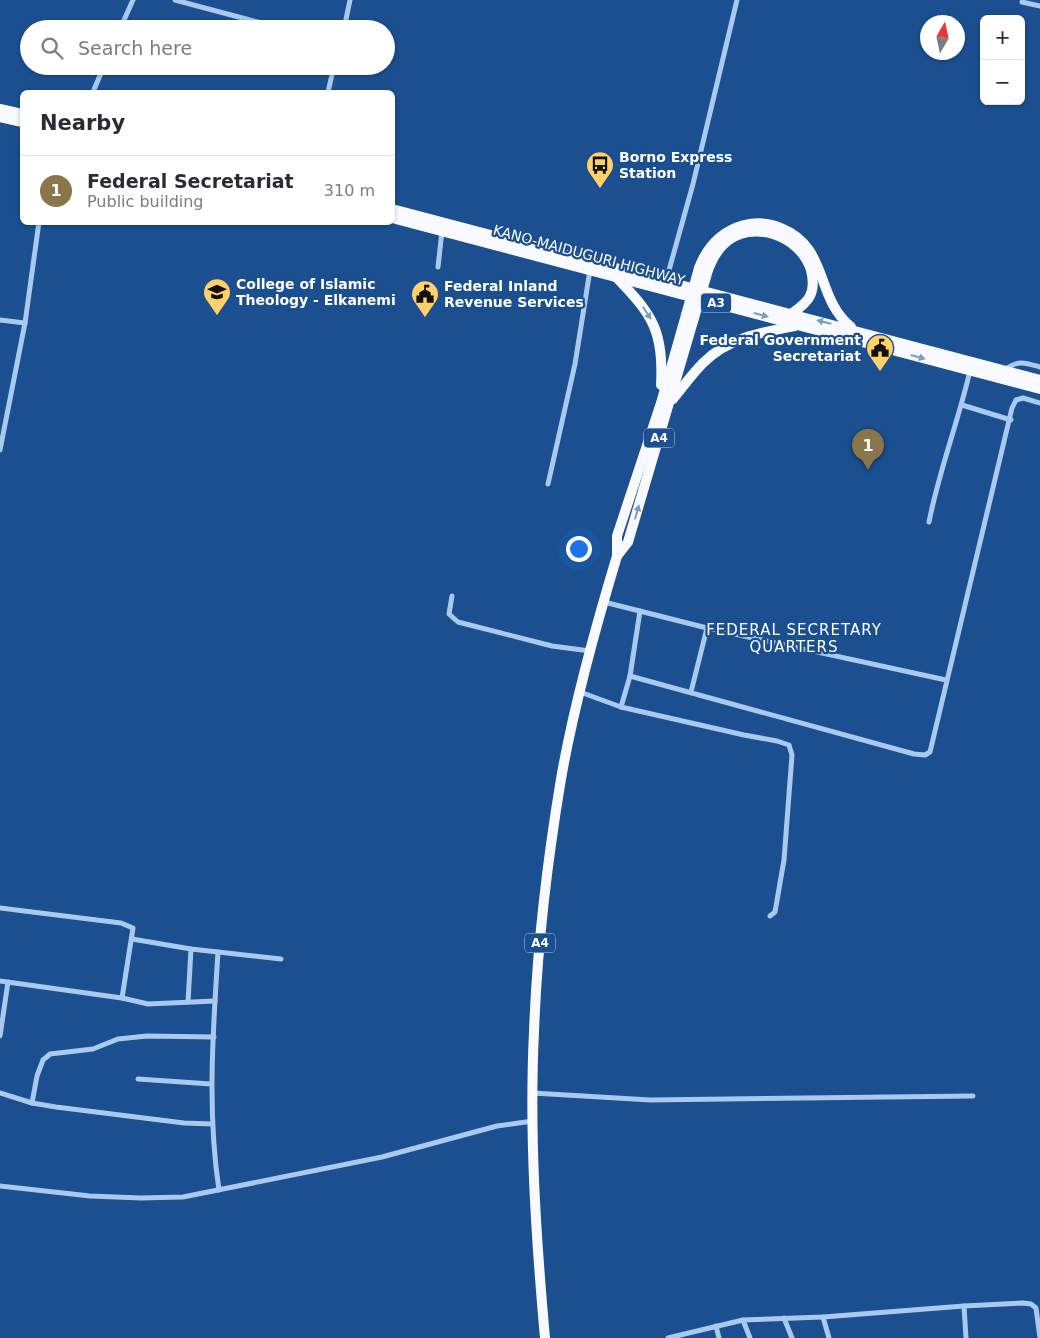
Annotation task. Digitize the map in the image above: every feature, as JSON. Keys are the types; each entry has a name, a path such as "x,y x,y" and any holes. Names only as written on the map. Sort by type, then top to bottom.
{"highway":[{"path":"0,109 20,114"},
{"path":"0,117 20,122"},
{"name":"KANO-MAIDUGURI HIGHWAY","path":"395,210 853,330 1040,389"},
{"name":"KANO-MAIDUGURI HIGHWAY","path":"395,219 799,325 971,366 1003,370 1040,380"},
{"name":"A4","path":"545,1338 536,1219 533,1093 536,997 545,901 561,778 603,602 617,556 628,542 707,251 713,243 732,230 756,223 766,223 789,231 801,239 810,250 816,260 831,305 853,330"},
{"name":"A4","path":"703,269 724,243 740,234 767,232 788,240 804,255 813,277 810,297 806,303 791,314"},
{"path":"616,276 648,312 656,327 660,342 665,403"},
{"path":"665,403 704,362 721,348 742,338 799,325"}],"street":[{"path":"124,20 133,0"},
{"path":"175,0 250,20"},
{"path":"346,20 350,0"},
{"path":"666,281 693,184 737,0"},
{"path":"1022,2 1040,6"},
{"path":"94,90 100,75"},
{"path":"328,90 332,75"},
{"path":"0,450 25,323 39,225"},
{"path":"438,267 442,231"},
{"path":"548,484 575,364 590,270"},
{"path":"0,320 25,323"},
{"path":"1003,370 1015,363 1022,362 1040,367"},
{"path":"929,522 971,366"},
{"path":"630,676 914,754 925,755 930,752 1012,408 1016,400 1023,398 1040,403"},
{"path":"962,405 1010,420"},
{"path":"452,596 449,614 458,622 552,646 591,651"},
{"path":"603,602 707,628 946,680"},
{"path":"621,707 630,676 640,611"},
{"path":"691,692 707,628"},
{"path":"580,692 621,707 789,745 792,755 784,860 775,912 770,916"},
{"path":"0,908 121,923 134,928 122,998"},
{"path":"132,939 191,949 281,959"},
{"path":"188,1002 191,949"},
{"path":"218,952 211,1084 214,1158 220,1190"},
{"path":"0,981 122,998 148,1004 215,1001"},
{"path":"0,1036 8,982"},
{"path":"32,1103 37,1076 43,1060 50,1054 93,1048 118,1039 147,1036 214,1037"},
{"path":"138,1079 211,1084"},
{"path":"0,1093 32,1103 184,1123 212,1124"},
{"path":"533,1093 650,1100 973,1096"},
{"path":"0,1186 59,1193 141,1198 183,1197 382,1157 496,1126 533,1121"},
{"path":"671,1338 744,1320 823,1317 964,1306 1031,1304 1036,1308 1040,1338"},
{"path":"964,1306 966,1338"},
{"path":"823,1317 829,1338"},
{"path":"784,1318 792,1338"},
{"path":"744,1320 750,1338"},
{"path":"716,1326 719,1338"}],"place":[{"name":"Borno Express Station","path":"600,189"},
{"name":"College of Islamic Theology - Elkanemi","path":"217,316"},
{"name":"Federal Inland Revenue Services","path":"425,318"},
{"name":"Federal Government Secretariat","path":"880,372"},
{"name":"Federal Secretariat","path":"868,470"}],"district":[{"name":"FEDERAL SECRETARY QUARTERS","path":"794,638"}]}
